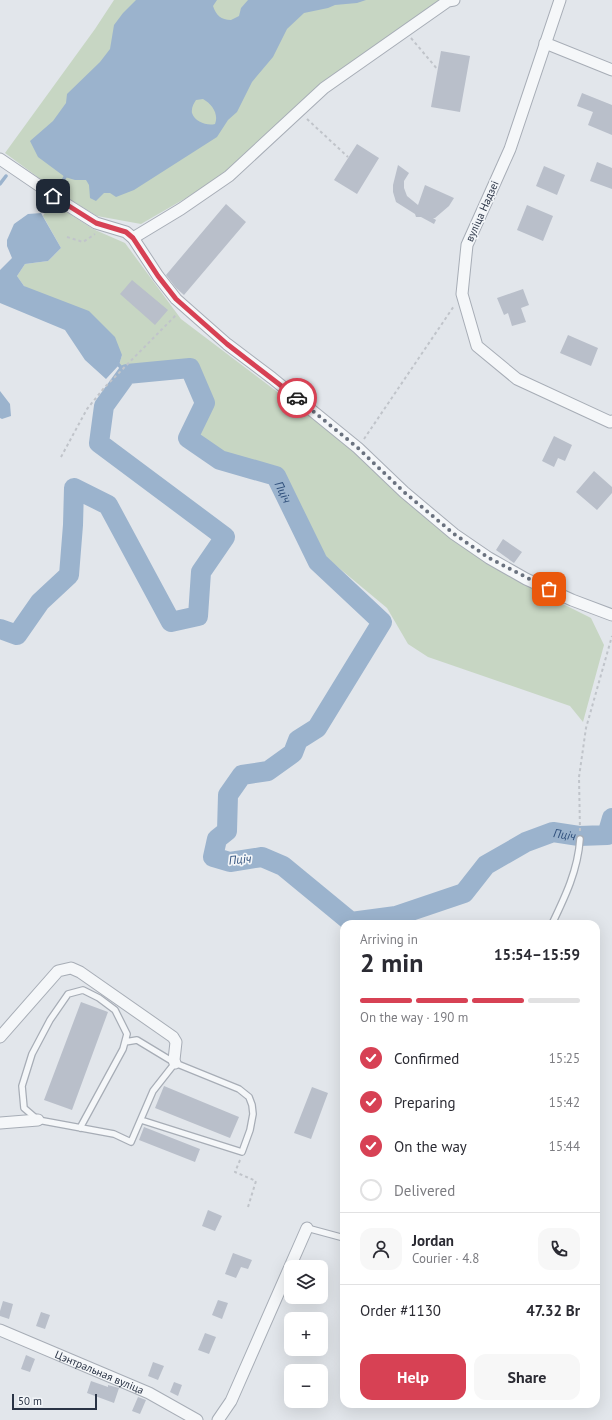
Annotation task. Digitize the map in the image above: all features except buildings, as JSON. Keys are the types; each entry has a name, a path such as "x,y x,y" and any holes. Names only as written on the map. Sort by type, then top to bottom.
{"street":[{"path":"133,238 181,209 229,176 324,88 448,1 454,0"},
{"name":"вуліца Надзеі","path":"560,0 510,149 467,245 462,294 477,346 517,379 610,422 612,421"},
{"path":"545,43 612,70"},
{"path":"0,159 53,196 96,223 126,232 133,238 158,276 176,299 227,344 272,378 358,448 404,492 454,534 489,558 546,588 572,600 612,615"},
{"path":"0,1036 58,971 71,968 80,972 173,1037 176,1042 174,1060 176,1063"},
{"path":"0,1123 38,1120"},
{"path":"218,1420 231,1401 307,1228"},
{"name":"Цэнтральная вуліца","path":"0,1330 149,1393 197,1420"}],"lane":[{"path":"554,920 566,896 575,871 580,839"},
{"path":"80,1128 123,1048 127,1034 115,1010 99,998 83,990 68,994 50,1020 32,1054 22,1086 24,1108 38,1120 80,1128 114,1134 132,1142 153,1091 176,1063"},
{"path":"125,1042 137,1040 176,1063 239,1089 249,1097 253,1114 250,1130 242,1152 141,1120"},
{"path":"307,1228 340,1237"}],"path":[{"path":"406,31 438,70"},
{"path":"299,112 348,157"},
{"path":"67,237 83,242 96,233 102,225"},
{"path":"358,448 462,294"},
{"path":"61,457 87,410 104,388 185,306"},
{"path":"580,831 579,777 586,728 612,636"},
{"path":"238,1164 235,1172 256,1181 248,1207"}],"green space":[{"path":"114,0 444,0 325,80 228,171 186,198 141,224 97,216 58,192 5,153 95,29"},
{"path":"51,202 93,229 125,243 181,319 354,450 448,535 519,582 591,618 604,645 583,722 570,706 428,657 408,644 387,608 327,558 277,473 221,458 193,437 210,406 191,366 131,372 129,368 119,365 122,355 24,286 17,276 25,264 48,261 61,248 43,216"}],"water":[{"path":"136,0 217,0 213,6 216,12 222,18 231,20 239,16 241,8 248,0 366,0 357,3 335,5 304,13 287,29 273,57 252,82 237,112 228,120 217,137 134,190 116,197 110,193 104,193 96,201 90,198 89,185 86,180 75,180 65,177 38,157 30,141 53,121 66,103 67,94 100,62 110,49 114,25","holes":["203,99 214,110 216,117 215,124 202,123 198,121 192,113 192,107 196,100"]},
{"path":"41,213 61,248 48,261 25,264 17,276 24,286 89,311 115,337 122,355 119,365 106,379 85,360 65,330 0,303 0,270 12,258 7,246 7,240 14,224 28,214"},
{"path":"0,391 10,404 11,416 2,419 0,418"}],"waterway":[{"path":"0,184 6,176"},
{"path":"61,184 65,177"},
{"path":"117,363 127,374"},
{"name":"Пціч","path":"0,629 17,635 40,602 69,575 74,488 108,505 171,622 198,616 201,572 225,537 99,443 104,406 127,374 190,368 205,403 188,438 220,460 276,476 318,562 382,622 317,728 298,740 293,753 268,771 242,775 228,795 227,831 217,839 213,857 230,862 262,857 283,866 349,920"},
{"name":"Пціч","path":"366,920 396,916 464,893 486,865 526,842 553,832 579,836 607,835 612,818"}],"way so far":[{"path":"297,398 358,448 404,492 454,534 489,558 526,579 549,589"}],"route":[{"path":"53,196 96,223 126,232 138,244 158,276 176,299 227,344 297,398"}]}
